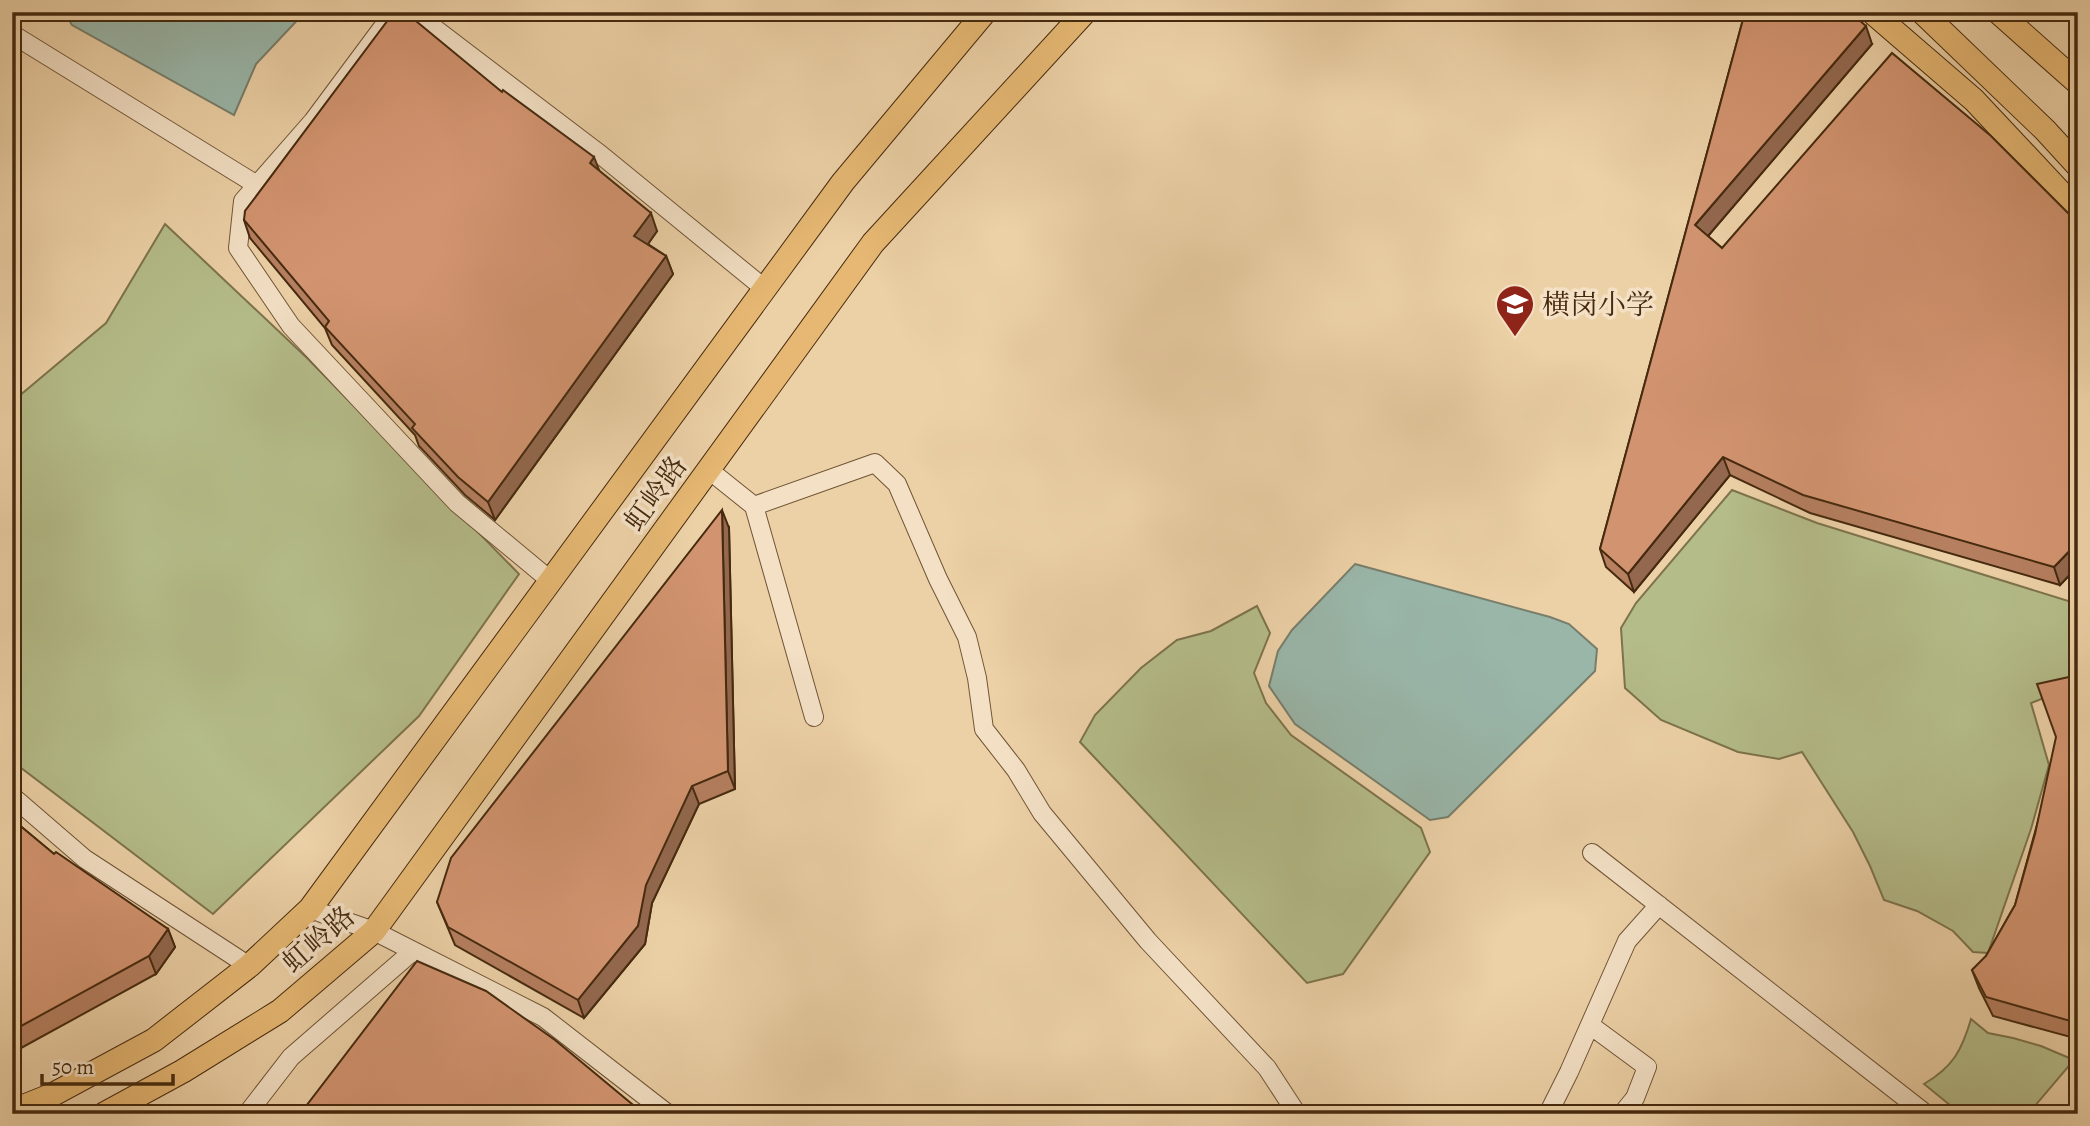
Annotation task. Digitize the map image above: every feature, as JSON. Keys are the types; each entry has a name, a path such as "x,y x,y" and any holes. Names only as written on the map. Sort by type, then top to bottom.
{"main road":[{"name":"虹岭路","path":"12,1111 52,1095 154,1040 249,966 310,909 843,182 985,12"},
{"name":"虹岭路","path":"104,1114 183,1071 280,1011 374,931 873,243 1085,12"},
{"path":"1872,12 1974,100 2078,211"},
{"path":"1922,12 2045,130 2078,166"},
{"path":"1998,12 2078,83"}],"street":[{"path":"394,12 313,121 243,201 238,248 291,326 457,503 551,581"},
{"path":"413,12 601,155 765,289"},
{"path":"12,34 257,185"},
{"path":"754,506 875,463 897,484 938,579 967,637 978,678 984,729 1016,770 1042,813 1148,941 1267,1068 1297,1114"},
{"path":"709,470 754,506 814,718"},
{"path":"12,796 85,859 249,966"},
{"path":"1592,853 1926,1114"},
{"path":"1548,1114 1627,941 1659,905"},
{"path":"310,909 374,931 543,1017 668,1114"},
{"path":"247,1114 291,1056 413,951"},
{"path":"1590,1025 1647,1067 1635,1098 1622,1114"}],"green space":[{"path":"165,224 307,358 519,574 419,716 213,914 12,761 12,402 106,323"},
{"path":"1732,490 1817,523 2078,604 2078,685 2031,703 2049,765 2031,829 1988,953 1973,952 1953,931 1917,911 1884,900 1853,832 1802,752 1779,759 1738,752 1661,720 1625,688 1621,628 1636,603"},
{"path":"1257,606 1270,633 1254,673 1266,703 1291,735 1421,828 1430,852 1343,974 1307,983 1080,742 1095,715 1141,668 1177,640 1211,631"},
{"path":"1971,1019 1988,1033 2041,1046 2074,1060 2028,1114 1961,1114 1924,1084 1955,1057"}],"shaded area":[{"path":"64,12 305,12 256,64 234,115 72,25"},
{"path":"1355,564 1550,617 1569,624 1597,649 1595,671 1448,817 1430,820 1295,724 1269,686 1278,651 1292,630"}],"building":[{"path":"394,12 405,12 502,92 503,90 594,157 590,163 651,213 634,236 666,256 488,502 458,477 412,428 415,424 325,327 329,321 244,220 245,211"},
{"path":"1745,12 1850,12 1866,26 1695,225 1722,248 1892,53 1991,136 2078,223 2078,542 2054,567 1803,495 1723,457 1628,574 1600,549"},
{"path":"722,510 728,771 692,786 646,885 638,926 578,1000 448,927 437,902 451,858"},
{"path":"2078,675 2078,1020 2074,1022 1986,997 1972,970 1986,956 2015,905 2035,834 2056,737 2037,684"},
{"path":"12,819 54,854 56,852 168,929 149,956 12,1031"},
{"path":"417,961 486,991 555,1040 644,1114 300,1114"}],"place":[{"name":"横岗小学","path":"1515,338"}]}
